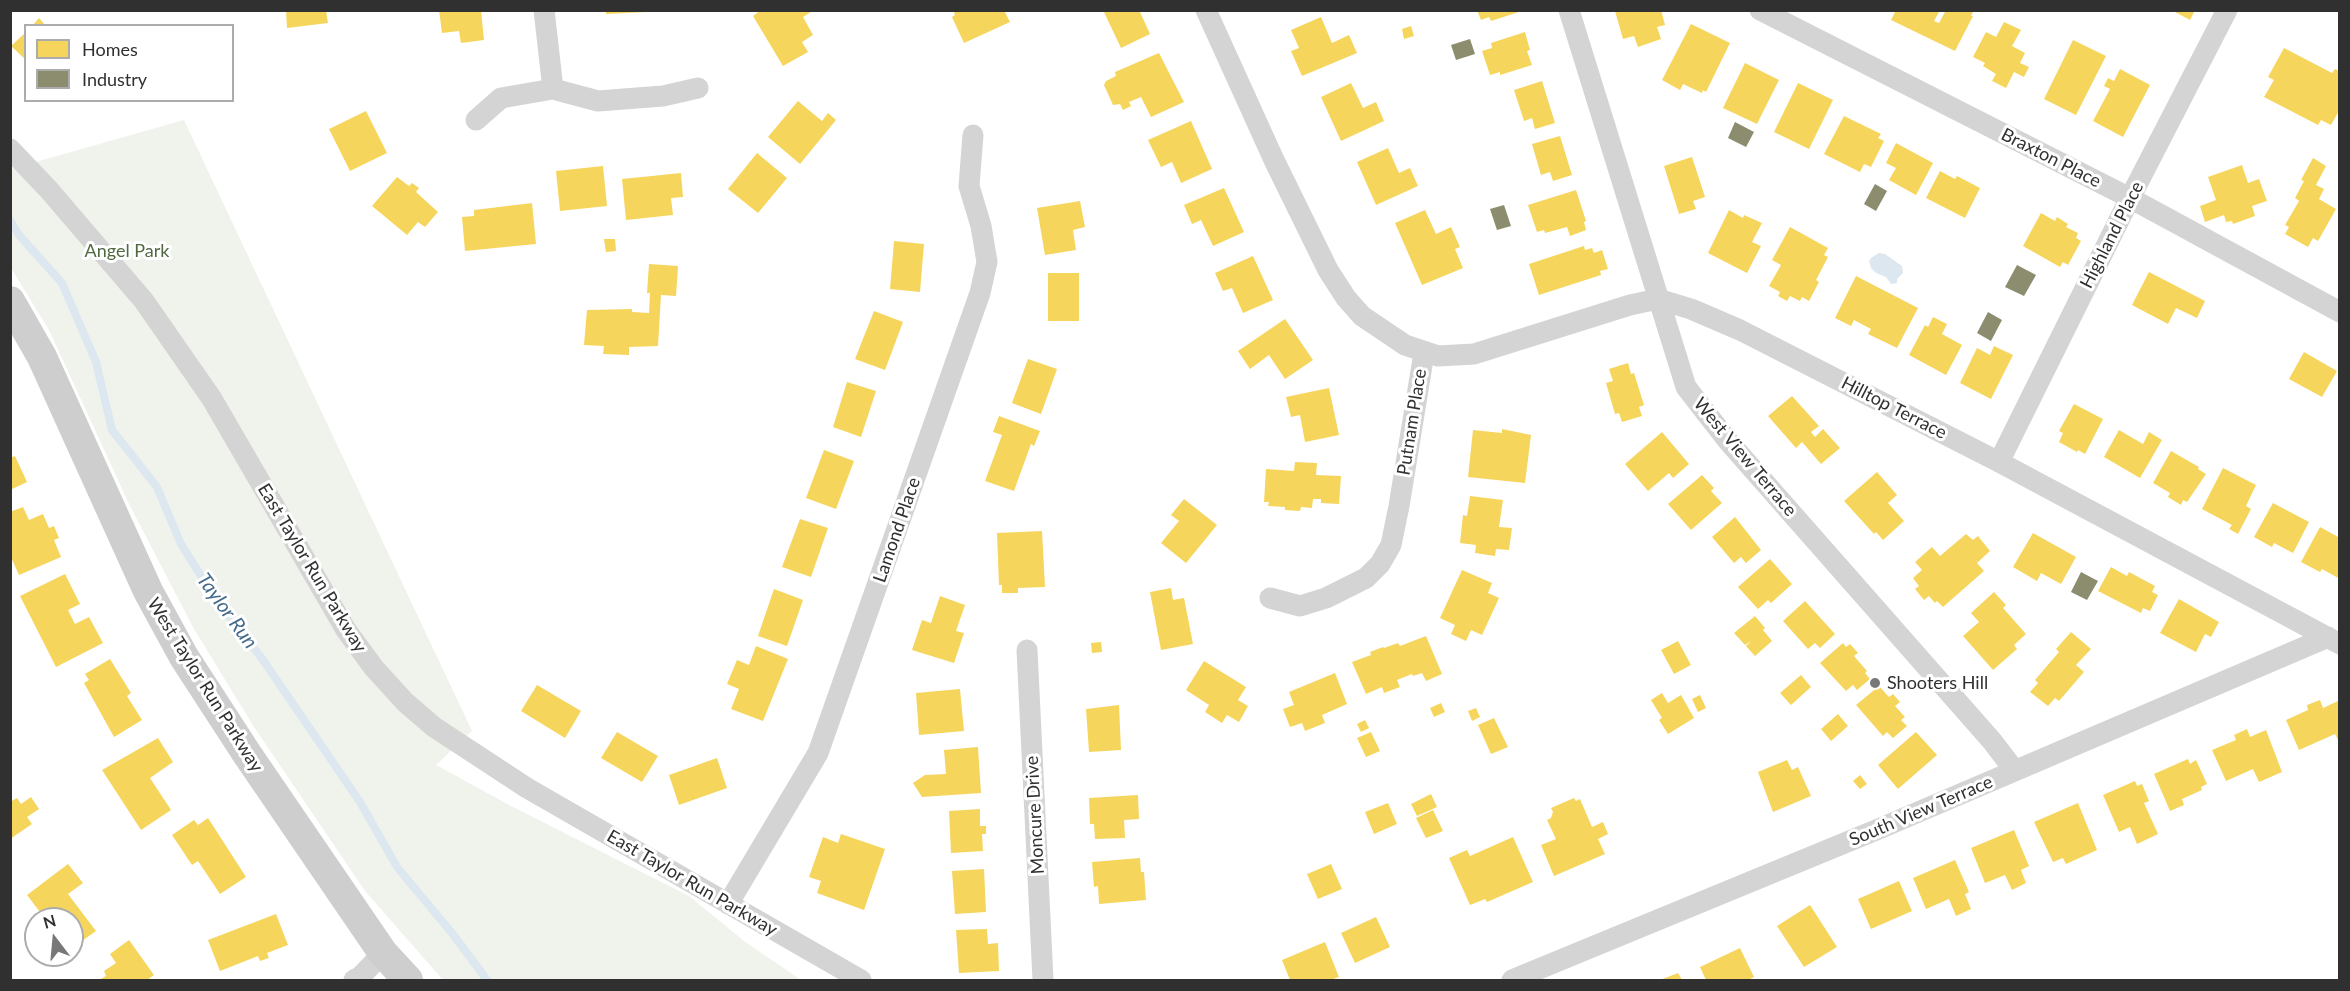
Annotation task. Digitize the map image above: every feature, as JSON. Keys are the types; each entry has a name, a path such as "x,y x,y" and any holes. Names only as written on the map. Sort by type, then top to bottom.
{"street":[{"path":"544,10 553,89"},
{"name":"Putnam Place","path":"1206,10 1274,160 1328,270 1346,298 1362,316 1405,345 1424,353 1391,545 1380,564 1366,578 1326,598 1300,606 1270,598"},
{"name":"West View Terrace","path":"1569,10 1686,387 1728,441 1992,741 2015,771"},
{"name":"Braxton Place","path":"1760,10 2130,198 2340,312"},
{"name":"Highland Place","path":"1999,462 2130,198 2227,10"},
{"path":"476,120 501,98 553,89 598,101 663,96 698,88"},
{"name":"Lamond Place","path":"729,904 818,753 980,293 987,262 981,225 969,186 973,135"},
{"name":"East Taylor Run Parkway","path":"10,149 49,189 144,301 212,399 346,630 374,668 405,702 434,727 527,788 861,981"},
{"name":"Hilltop Terrace","path":"1424,353 1456,356 1474,354 1630,305 1658,299 1690,309 1740,330 1999,462 2334,640"},
{"name":"West Taylor Run Parkway","path":"10,301 47,367 148,591 184,657 246,754 383,953 408,981"},
{"name":"South View Terrace","path":"1512,981 2334,640"},
{"name":"Moncure Drive","path":"1028,650 1043,981"},
{"path":"354,981 360,978 383,953"}],"green space":[{"name":"Angel Park","path":"184,120 472,731 436,765 511,806 689,896 744,941 801,980 443,980 365,891 254,727 194,629 130,506 49,330 11,268 11,169"}],"shaded area":[{"path":"1879,253 1885,254 1902,266 1903,273 1897,279 1897,283 1891,284 1886,277 1871,268 1869,261"}],"building: Homes":[{"path":"286,10 326,10 328,23 287,28"},
{"path":"439,10 481,10 484,40 461,43 459,31 442,33"},
{"path":"606,10 647,10 647,12 606,14"},
{"path":"761,10 814,10 803,17 813,35 802,42 808,52 783,66 753,16"},
{"path":"953,10 1004,10 1010,22 964,43 952,17 955,15"},
{"path":"1103,10 1143,10 1140,12 1150,34 1121,48"},
{"path":"1477,10 1522,11 1491,21 1489,17 1481,20"},
{"path":"1661,10 1665,25 1657,27 1661,39 1638,47 1634,36 1623,39 1615,11"},
{"path":"1896,10 1935,10 1939,12 1934,21 1939,23 1946,10 1974,10 1955,51 1891,20"},
{"path":"2176,10 2195,10 2190,20 2175,12"},
{"path":"1321,17 1332,43 1349,35 1357,53 1302,76 1291,51 1299,48 1291,30"},
{"path":"39,18 44,24 34,24"},
{"path":"2004,22 2021,30 2012,46 2025,53 2020,63 2029,67 2024,77 2014,72 2006,88 1992,81 1996,74 1983,66 1985,63 1973,57 1986,32 1996,37"},
{"path":"1691,24 1730,43 1706,92 1703,90 1702,93 1683,84 1680,90 1662,80"},
{"path":"1411,26 1414,36 1404,39 1402,29"},
{"path":"1525,32 1530,50 1527,51 1532,65 1500,75 1500,72 1490,75 1482,51 1492,48 1491,43"},
{"path":"24,34 24,58 11,46"},
{"path":"2073,40 2106,56 2076,115 2044,99"},
{"path":"2284,48 2332,73 2335,69 2340,71 2340,109 2331,125 2321,120 2318,125 2264,97 2274,80 2268,77"},
{"path":"1159,53 1184,102 1151,117 1141,97 1129,102 1131,106 1123,110 1120,104 1113,105 1104,85 1106,81 1116,76 1115,72"},
{"path":"1745,63 1779,80 1757,124 1723,108"},
{"path":"2120,69 2150,85 2123,137 2093,121 2110,89 2104,86 2108,78 2114,81"},
{"path":"1542,81 1555,123 1535,129 1532,118 1524,121 1514,90"},
{"path":"1351,83 1363,108 1376,102 1384,121 1341,141 1321,97"},
{"path":"1798,83 1833,100 1809,149 1774,132"},
{"path":"798,101 822,121 828,113 836,120 800,164 768,137"},
{"path":"366,111 387,153 350,171 329,129"},
{"path":"1844,116 1881,134 1878,138 1884,141 1871,167 1864,164 1860,172 1824,154"},
{"path":"1191,121 1212,169 1181,183 1172,162 1161,167 1148,140"},
{"path":"1560,136 1572,175 1553,181 1550,172 1541,175 1532,144"},
{"path":"1896,143 1933,163 1916,195 1889,180 1896,168 1886,163"},
{"path":"1388,148 1399,173 1410,168 1418,186 1376,205 1357,162"},
{"path":"757,153 787,178 758,213 728,189"},
{"path":"1692,157 1705,197 1693,201 1696,209 1679,214 1664,166"},
{"path":"2313,158 2326,166 2316,185 2324,189 2319,199 2336,209 2318,241 2313,238 2308,247 2285,234 2289,227 2285,225 2299,201 2295,198 2304,181 2301,180"},
{"path":"2242,165 2248,183 2259,179 2267,201 2252,206 2255,216 2233,224 2232,221 2226,222 2224,215 2205,222 2200,206 2216,200 2208,177"},
{"path":"603,166 607,206 560,211 556,171"},
{"path":"1940,171 1955,179 1957,176 1980,188 1965,218 1926,198"},
{"path":"681,173 683,197 671,198 673,215 626,220 622,179"},
{"path":"397,177 409,186 412,183 419,188 416,192 438,212 425,227 418,222 407,235 372,206"},
{"path":"1224,188 1244,232 1213,246 1201,220 1192,224 1184,205"},
{"path":"1576,190 1586,221 1584,222 1586,230 1570,236 1567,227 1545,233 1544,230 1537,232 1528,205"},
{"path":"1080,201 1085,227 1073,230 1076,250 1045,255 1037,208"},
{"path":"532,203 536,244 465,251 462,217 474,216 474,210"},
{"path":"1425,210 1436,234 1451,227 1460,247 1455,249 1463,268 1422,285 1395,223"},
{"path":"1729,210 1743,218 1744,215 1762,223 1752,242 1761,246 1747,273 1708,253"},
{"path":"2041,213 2055,221 2057,217 2068,224 2066,227 2078,233 2076,238 2081,241 2068,265 2063,262 2060,267 2023,246"},
{"path":"1790,227 1828,248 1824,255 1828,257 1816,280 1819,282 1809,301 1802,297 1800,301 1790,296 1787,301 1778,296 1780,292 1769,286 1781,265 1772,260"},
{"path":"604,239 615,239 616,251 606,252"},
{"path":"894,241 924,244 920,292 890,289"},
{"path":"1584,246 1585,250 1592,248 1594,253 1602,250 1608,269 1600,271 1601,275 1539,295 1529,264"},
{"path":"1253,256 1273,300 1243,313 1232,288 1223,291 1215,273"},
{"path":"649,264 678,266 676,296 661,295 658,346 629,347 629,355 603,354 604,346 584,345 587,310 632,309 632,312 649,313 650,293 647,293"},
{"path":"2149,272 2205,301 2197,318 2176,308 2168,324 2132,305"},
{"path":"1048,273 1079,273 1079,321 1048,321"},
{"path":"1856,276 1918,308 1897,348 1868,334 1871,329 1854,320 1851,326 1835,318"},
{"path":"874,311 903,322 885,370 855,359"},
{"path":"1933,317 1947,324 1942,334 1962,345 1946,375 1909,355 1925,325 1928,327"},
{"path":"1285,319 1313,360 1285,379 1269,355 1250,369 1238,351"},
{"path":"1994,346 2013,355 1991,399 1960,383 1977,348 1990,355"},
{"path":"2304,352 2337,371 2322,397 2289,379"},
{"path":"1028,359 1057,369 1041,414 1012,403"},
{"path":"1628,363 1631,374 1634,373 1644,405 1639,407 1642,416 1622,422 1619,413 1615,414 1606,383 1613,381 1609,369"},
{"path":"847,382 876,391 861,437 833,427"},
{"path":"1329,388 1339,435 1305,442 1300,415 1291,417 1286,397"},
{"path":"1792,396 1819,426 1811,432 1815,437 1823,429 1840,448 1821,464 1802,442 1796,448 1768,416"},
{"path":"2074,404 2103,419 2085,454 2059,442 2063,433 2059,431"},
{"path":"999,416 1040,431 1034,446 1031,444 1014,491 985,481 1002,435 993,432"},
{"path":"1502,429 1531,435 1525,483 1468,477 1473,430 1502,433"},
{"path":"2119,430 2143,444 2149,432 2162,440 2140,478 2104,457"},
{"path":"1662,432 1689,464 1673,478 1669,473 1648,491 1625,464"},
{"path":"824,450 854,461 836,509 806,498"},
{"path":"2171,451 2199,467 2198,469 2206,474 2187,502 2183,500 2181,505 2168,497 2170,493 2153,483"},
{"path":"15,456 27,482 10,490 10,458"},
{"path":"1295,462 1317,463 1316,475 1341,476 1339,504 1321,503 1321,499 1313,499 1312,508 1301,507 1300,511 1268,506 1269,502 1264,502 1266,469 1294,471"},
{"path":"2223,468 2256,485 2246,506 2251,509 2238,534 2229,529 2232,525 2202,509"},
{"path":"1877,472 1897,495 1888,503 1904,521 1883,540 1876,532 1874,534 1844,501"},
{"path":"1702,475 1714,488 1711,491 1722,503 1691,530 1668,504"},
{"path":"1470,496 1503,500 1499,527 1512,528 1509,550 1496,549 1495,556 1475,553 1476,545 1460,543 1463,515 1467,516"},
{"path":"1184,499 1217,525 1186,563 1161,543 1179,521 1171,515"},
{"path":"2273,503 2309,522 2293,553 2274,543 2272,547 2254,537"},
{"path":"23,507 29,520 43,514 49,528 54,526 59,538 54,540 61,557 19,575 10,555 10,512"},
{"path":"1735,517 1761,550 1746,563 1741,557 1734,563 1712,537"},
{"path":"800,519 828,528 811,577 782,567"},
{"path":"2320,527 2340,538 2340,579 2322,569 2320,572 2301,562"},
{"path":"1042,531 1045,587 1018,588 1018,593 1002,593 1002,585 999,585 997,533"},
{"path":"2033,533 2076,557 2061,584 2041,573 2037,581 2013,567"},
{"path":"1966,534 1973,540 1978,536 1990,551 1977,563 1984,571 1943,607 1929,596 1924,600 1915,589 1919,586 1913,578 1922,570 1915,562 1932,547 1940,556"},
{"path":"1770,559 1792,584 1771,603 1768,600 1758,609 1738,587"},
{"path":"2111,567 2127,576 2129,572 2155,586 2152,592 2158,595 2150,611 2143,608 2141,613 2098,591"},
{"path":"1462,570 1492,583 1488,593 1499,598 1482,635 1471,630 1466,641 1451,634 1455,625 1440,618"},
{"path":"65,574 80,604 68,610 75,624 89,617 103,643 56,667 20,596"},
{"path":"1171,588 1173,600 1184,598 1193,644 1161,650 1150,592"},
{"path":"774,589 803,600 787,646 758,636"},
{"path":"1994,592 2006,605 2003,608 2026,634 2014,645 2017,649 1993,670 1963,636 1979,622 1971,613"},
{"path":"940,596 965,605 956,631 964,633 954,663 912,650 922,620 931,623"},
{"path":"2179,599 2219,622 2211,637 2205,634 2196,652 2160,633"},
{"path":"1805,601 1835,634 1820,648 1815,643 1808,649 1783,621"},
{"path":"1755,616 1772,641 1755,656 1746,646 1751,641 1745,645 1734,633"},
{"path":"2071,632 2091,649 2076,665 2084,672 2059,701 2055,698 2048,706 2030,692 2038,683 2035,680 2059,652 2056,649"},
{"path":"1426,636 1442,674 1426,681 1422,673 1413,676 1412,674 1397,680 1400,687 1384,693 1382,687 1366,694 1352,662 1371,655 1370,652 1383,647 1398,643 1400,646"},
{"path":"1678,641 1691,665 1674,674 1661,650"},
{"path":"1101,642 1102,652 1092,653 1091,643"},
{"path":"1843,643 1846,647 1850,644 1858,653 1854,656 1867,671 1865,673 1870,679 1857,690 1853,685 1846,691 1820,663"},
{"path":"756,646 788,659 763,721 731,709 739,689 727,684 737,660 749,665"},
{"path":"110,659 131,693 127,696 142,720 114,737 84,683 89,680 85,674"},
{"path":"1204,661 1246,687 1238,700 1248,706 1239,722 1227,715 1222,723 1205,712 1209,705 1186,690"},
{"path":"1335,673 1347,704 1322,715 1325,723 1305,731 1302,723 1290,727 1283,709 1294,705 1289,692"},
{"path":"1801,675 1811,687 1791,705 1780,693"},
{"path":"537,685 581,711 565,738 521,711"},
{"path":"1879,686 1889,697 1893,694 1900,702 1895,706 1905,717 1901,720 1907,726 1893,738 1887,732 1883,736 1856,705"},
{"path":"960,689 964,731 919,735 916,693"},
{"path":"1662,693 1668,703 1681,695 1694,718 1668,734 1651,700"},
{"path":"1700,695 1706,708 1698,712 1692,699"},
{"path":"2320,700 2323,708 2338,701 2340,744 2335,734 2299,750 2286,720 2308,710 2307,705"},
{"path":"1441,703 1445,712 1434,717 1430,708"},
{"path":"1119,705 1121,750 1089,752 1086,709"},
{"path":"1476,708 1480,717 1472,721 1468,711"},
{"path":"1838,714 1848,726 1831,741 1821,729"},
{"path":"1494,718 1508,747 1491,754 1478,725"},
{"path":"1365,720 1369,728 1361,732 1357,724"},
{"path":"2247,729 2250,737 2266,730 2282,772 2259,782 2253,769 2226,781 2212,750 2236,740 2234,735"},
{"path":"617,732 658,756 642,782 601,758"},
{"path":"1371,732 1380,751 1366,757 1357,738"},
{"path":"1916,732 1937,755 1898,789 1878,765"},
{"path":"158,738 173,762 150,778 171,810 141,830 102,770"},
{"path":"978,747 981,793 922,797 913,783 925,775 946,774 944,750"},
{"path":"717,758 727,788 679,805 669,775"},
{"path":"2188,759 2190,764 2196,760 2207,784 2201,787 2202,790 2182,799 2184,805 2170,811 2154,774"},
{"path":"1787,760 1792,770 1798,767 1811,796 1773,812 1758,772"},
{"path":"1860,775 1867,784 1860,789 1853,781"},
{"path":"2135,781 2137,786 2142,784 2149,801 2144,803 2158,834 2137,844 2130,827 2119,832 2103,795"},
{"path":"1431,794 1437,807 1417,816 1411,804"},
{"path":"1138,795 1139,819 1124,820 1125,838 1095,839 1094,824 1090,824 1089,798"},
{"path":"31,797 39,809 27,817 32,824 10,839 10,802 17,798 21,804"},
{"path":"1574,798 1576,801 1580,799 1592,827 1603,822 1608,834 1598,839 1605,854 1554,876 1541,845 1556,839 1547,820 1551,818 1553,812 1551,808"},
{"path":"1388,803 1397,824 1374,834 1365,812"},
{"path":"2078,803 2097,850 2066,864 2063,858 2053,862 2034,822"},
{"path":"980,809 980,826 986,826 986,834 982,834 983,851 951,853 949,811"},
{"path":"1433,810 1443,831 1426,838 1416,818"},
{"path":"208,818 246,877 220,894 198,861 192,865 172,835 194,820 198,825"},
{"path":"2014,830 2029,866 2021,870 2026,883 2012,890 2005,875 1985,883 1971,848"},
{"path":"841,834 885,849 864,910 817,893 821,881 809,877 823,837 838,843"},
{"path":"1513,837 1533,882 1487,902 1485,899 1470,905 1449,858 1467,850 1470,856"},
{"path":"1140,858 1141,872 1144,872 1146,900 1099,904 1098,886 1094,887 1092,862"},
{"path":"1955,860 1969,892 1965,894 1971,909 1956,916 1949,899 1926,909 1913,878"},
{"path":"68,864 83,883 68,894 78,907 36,907 27,895"},
{"path":"1331,864 1342,889 1318,899 1307,874"},
{"path":"984,869 986,912 955,914 952,871"},
{"path":"1899,881 1912,911 1871,929 1858,899"},
{"path":"1810,905 1837,947 1804,967 1777,926"},
{"path":"276,914 288,945 267,953 269,958 260,961 258,956 220,971 208,940"},
{"path":"84,915 96,931 84,940"},
{"path":"1376,917 1390,947 1355,963 1341,933"},
{"path":"987,929 988,944 998,943 999,971 959,973 956,930"},
{"path":"129,940 154,975 147,980 99,980 106,976 104,971 116,963 110,954"},
{"path":"1325,942 1339,977 1330,980 1290,980 1282,960"},
{"path":"1740,948 1754,977 1748,980 1706,980 1700,967"},
{"path":"1678,973 1682,980 1660,980"}],"building: Industry":[{"path":"1470,39 1475,54 1456,60 1451,45"},
{"path":"1735,122 1754,132 1746,147 1728,138"},
{"path":"1875,184 1887,191 1876,211 1864,204"},
{"path":"1504,205 1511,226 1497,230 1490,209"},
{"path":"2017,265 2036,275 2024,296 2005,287"},
{"path":"1988,312 2002,320 1991,341 1977,333"},
{"path":"2081,572 2098,581 2087,600 2071,592"}],"waterway":[{"name":"Taylor Run","path":"10,220 19,235 62,283 96,362 112,430 157,487 181,544 213,595 263,660 360,802 397,867 452,933 487,980"}],"place":[{"name":"Shooters Hill","path":"1875,683"}]}
